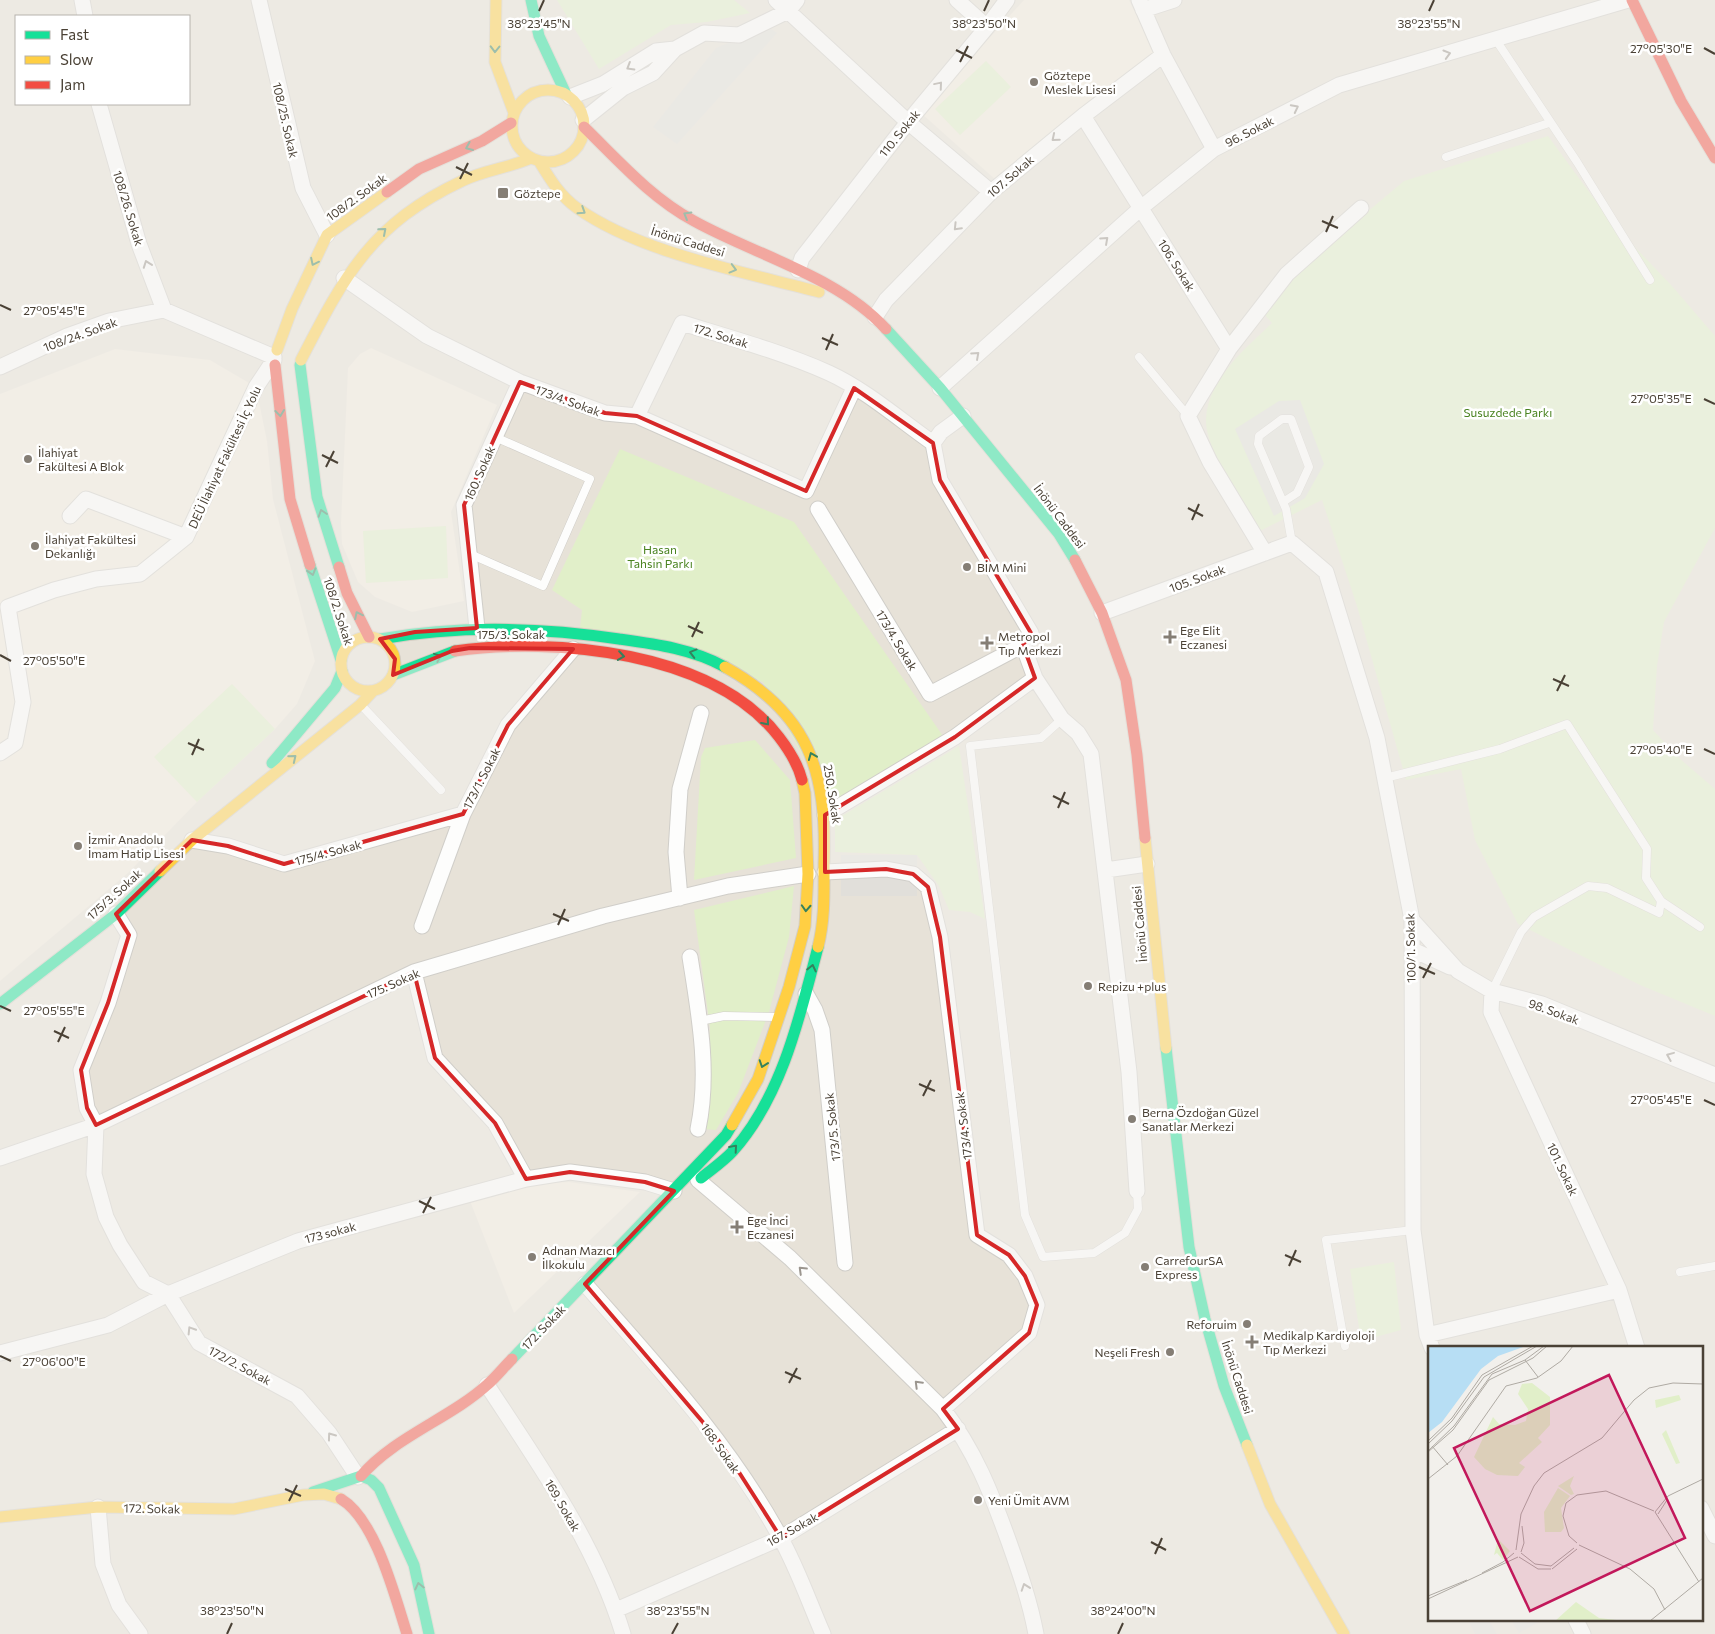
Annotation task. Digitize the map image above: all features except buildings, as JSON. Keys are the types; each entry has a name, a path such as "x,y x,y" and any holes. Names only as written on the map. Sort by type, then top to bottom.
{"main road":[{"path":"496,0 495,62 513,118 513,138 518,147 535,160"},
{"path":"301,363 300,352 293,346 284,346 275,358 285,373 294,372 301,363 344,278 359,256 380,233 405,214 465,180 535,160 558,161 578,147 584,123 579,107 568,95 539,36 531,0"},
{"path":"1632,0 1681,101 1715,158"},
{"path":"513,118 524,98 534,92 550,90 568,95"},
{"name":"108/2. Sokak","path":"342,665 290,499 275,358 292,309 327,235 419,169 482,141 513,118"},
{"name":"İnönü Caddesi","path":"584,123 623,168 662,201 714,231 798,270 854,302 875,317 963,416 1059,534 1080,567 1102,614 1126,680 1148,864 1158,979 1190,1247 1205,1319 1224,1386 1270,1504 1344,1634"},
{"name":"İnönü Caddesi","path":"535,160 555,186 577,208 612,228 660,249 854,302"},
{"name":"108/2. Sokak","path":"301,363 317,497 347,593 374,638"},
{"name":"175/3. Sokak","path":"374,638 415,632 477,628"},
{"name":"250. Sokak","path":"477,628 568,633 649,643 703,656 752,684 771,700 783,712 806,742 816,766 824,815 824,920 806,994 785,1056 758,1115 734,1150 698,1180"},
{"path":"374,638 387,644 395,659 393,675 382,688 374,691 356,689 349,684 342,665 349,645 356,640 374,638"},
{"name":"175/3. Sokak","path":"393,675 452,651 470,648 490,646 573,649"},
{"path":"573,649 645,659 685,671 732,695 764,718 799,769 805,793 808,874 805,926 789,987 758,1079 726,1135 674,1191"},
{"name":"175/3. Sokak","path":"241,800 335,688 342,665"},
{"name":"175/3. Sokak","path":"0,1004 116,914 192,840 374,691"},
{"path":"808,874 825,872"},
{"path":"789,987 806,994"},
{"path":"674,1191 698,1180"},
{"name":"172. Sokak","path":"0,1517 13,1514 98,1507 234,1509 303,1495 358,1477 371,1464 397,1445 487,1385 674,1191"},
{"name":"172. Sokak","path":"381,1493 380,1470 397,1445"},
{"path":"349,1504 348,1489 358,1477 371,1480 381,1493 414,1565 429,1634"},
{"path":"357,1513 365,1516 376,1512 381,1493"},
{"name":"172. Sokak","path":"303,1495 324,1494 337,1497 349,1504 357,1513 384,1562 407,1634"}],"street":[{"path":"82,0 85,15"},
{"name":"108/25. Sokak","path":"259,0 303,188 327,235"},
{"path":"776,0 793,6 908,122 991,192"},
{"path":"957,0 988,27"},
{"name":"110. Sokak","path":"798,270 802,258 908,122 988,27 1007,0"},
{"path":"1174,0 1141,5 1163,55 1214,150"},
{"name":"96. Sokak","path":"940,388 1142,207 1214,150 1339,85 1628,0"},
{"path":"584,123 623,88 653,73 675,49 704,34 739,35 793,6"},
{"path":"568,95 602,84 656,51 675,49"},
{"name":"107. Sokak","path":"875,317 886,300 991,192 1082,116 1163,55"},
{"name":"108/26. Sokak","path":"99,105 139,244 164,310"},
{"name":"106. Sokak","path":"1082,116 1142,207 1229,349"},
{"path":"1265,553 1210,462 1188,416 1229,349 1287,274 1361,208"},
{"name":"173/4. Sokak","path":"344,278 427,336 520,382 605,413 637,416 806,491 854,388"},
{"path":"164,310 275,358"},
{"name":"108/24. Sokak","path":"0,367 67,336 109,321 164,310"},
{"name":"172. Sokak","path":"637,416 682,323 758,346 830,374 854,388 933,443"},
{"name":"DEÜ İlahiyat Fakültesi İç Yolu","path":"0,753 16,742 23,702 8,607 54,590 96,579 140,574 186,537 256,386 275,358"},
{"name":"160. Sokak","path":"477,628 464,505 520,382"},
{"path":"963,416 941,432 933,443 940,480 1031,633 1023,645 1035,678 1062,719 1078,733 1091,754 1129,1072 1136,1191"},
{"path":"70,516 86,499 186,537"},
{"name":"173/4. Sokak","path":"818,509 930,694 1023,645"},
{"name":"105. Sokak","path":"1102,614 1292,543"},
{"name":"100/1. Sokak","path":"1292,543 1326,572 1377,738 1412,920 1413,1230 1430,1342"},
{"name":"173/1. Sokak","path":"422,926 463,814 508,725 573,649"},
{"path":"824,815 955,737 1035,678"},
{"path":"680,898 676,852 680,789 701,714"},
{"name":"175/4. Sokak","path":"192,840 228,846 284,864 463,814"},
{"path":"1106,870 1148,864"},
{"name":"173/4. Sokak","path":"825,872 886,869 914,874 928,887 940,938 977,1235 1009,1255 1025,1276 1037,1305 1030,1333 943,1409"},
{"name":"175. Sokak","path":"0,1158 96,1125 414,972 603,916 728,886 808,874"},
{"path":"116,914 129,935 108,1002 81,1070 87,1108 96,1125 94,1174 106,1217 144,1282 168,1294"},
{"name":"98. Sokak","path":"1412,920 1458,970 1492,991 1542,1004 1715,1075"},
{"path":"1413,950 1458,970"},
{"path":"690,957 703,1042 702,1107 698,1129"},
{"path":"414,972 435,1058 495,1123 526,1179"},
{"name":"101. Sokak","path":"1492,991 1491,1012 1619,1290 1636,1346"},
{"name":"173/5. Sokak","path":"806,994 822,1030 845,1263"},
{"name":"173 sokak","path":"0,1353 108,1325 168,1294 298,1241 526,1179 570,1172 645,1182 674,1191"},
{"path":"698,1180 790,1258 943,1409 958,1429 988,1482 1030,1602 1036,1634"},
{"name":"168. Sokak","path":"585,1284 671,1382 719,1441 780,1538 823,1634"},
{"path":"1430,1342 1619,1290"},
{"name":"172/2. Sokak","path":"168,1294 198,1342 297,1396 329,1433 358,1477"},
{"name":"169. Sokak","path":"487,1385 568,1510 616,1610 622,1634"},
{"name":"167. Sokak","path":"616,1610 780,1538 958,1429"},
{"path":"98,1507 103,1564 120,1605 140,1634"},
{"path":"1702,1510 1715,1536"},
{"path":"1577,1622 1584,1634"}],"lane":[{"path":"1496,40 1650,280"},
{"path":"1446,157 1550,123"},
{"path":"1139,357 1188,416"},
{"path":"1283,502 1297,493 1309,467 1291,419 1282,419 1259,436 1258,444 1283,502 1292,543"},
{"path":"470,554 543,586 590,478 495,437"},
{"path":"360,704 440,790"},
{"path":"1062,719 1041,738 970,746 1025,1215 1043,1257 1094,1253 1125,1233 1138,1209 1136,1191"},
{"path":"1385,778 1500,748 1567,724 1647,849 1646,878 1661,901 1700,927"},
{"path":"1492,991 1521,932 1534,917 1588,886 1607,888 1659,914 1661,901"},
{"path":"700,1020 724,1016 779,1017"},
{"path":"1345,1346 1326,1240 1413,1230"},
{"path":"1680,1272 1715,1266"}],"highlighted area":[{"path":"520,382 605,413 637,416 806,491 854,388 933,443 940,480 1031,633 1023,645 1035,678 955,737 825,815 825,872 886,869 913,874 928,887 940,937 977,1235 1009,1255 1025,1276 1037,1305 1029,1333 943,1409 958,1429 781,1538 719,1441 585,1284 674,1191 645,1182 570,1172 526,1179 495,1123 435,1058 414,972 96,1125 87,1108 81,1070 108,1003 129,935 116,914 192,840 228,846 284,864 463,814 508,725 573,649 470,648 452,651 393,675 395,659 380,639 415,632 477,628 464,505"}],"shaded area":[{"path":"0,0 1715,0 1715,1634 0,1634"},
{"name":"Göztepe Meslek Lisesi","path":"1024,0 1129,0 1155,52 997,181 921,113"},
{"path":"768,27 777,33 677,144 653,127 716,48"},
{"path":"371,348 497,405 451,512 464,601 412,612 375,597 358,582 342,544 341,523 348,368 360,354"},
{"path":"115,349 210,360 256,387 267,441 273,499 315,661 297,704 275,729 197,802 128,873 0,981 0,394"},
{"path":"1300,400 1324,464 1305,498 1274,516 1235,429 1279,401"},
{"path":"841,855 917,855 917,896 841,896"},
{"name":"Adnan Mazıcı İlkokulu","path":"569,1182 640,1192 514,1313 470,1201 525,1184"},
{"path":"1469,1622 1490,1622 1497,1634 1475,1634"},
{"path":"1512,1622 1538,1622 1519,1633"}],"green space":[{"path":"557,0 734,0 750,13 707,22 671,25 599,69"},
{"path":"986,61 1011,87 960,135 935,109"},
{"name":"Susuzdede Parkı","path":"1548,136 1612,223 1672,286 1715,336 1715,528 1664,622 1657,666 1653,730 1679,758 1715,789 1715,1016 1640,985 1518,924 1475,840 1461,769 1406,780 1357,606 1322,500 1258,532 1218,460 1207,431 1208,404 1213,391 1230,365 1272,323 1264,314 1304,265 1404,181"},
{"name":"Hasan Tahsin Parkı","path":"620,449 794,522 943,736 830,807 763,682 580,628 582,610 552,590"},
{"path":"446,526 448,578 366,583 363,531"},
{"path":"232,684 275,729 197,802 154,757"},
{"path":"755,740 790,780 796,858 694,880 701,757 705,748"},
{"path":"959,746 985,919 970,912 949,910 939,886 917,855 835,852 835,820"},
{"path":"794,886 789,937 769,1012 738,1093 716,1130 704,1129 710,1028 694,910"},
{"path":"1394,1262 1401,1330 1361,1341 1350,1269"}],"traffic: fast":[{"path":"531,0 539,36 566,94"},
{"path":"886,329 940,388 1059,534 1075,560"},
{"path":"300,365 317,497 339,567"},
{"path":"310,565 341,660"},
{"path":"380,639 440,631 499,629 559,632 660,645 700,656 725,667"},
{"path":"393,675 455,651"},
{"path":"272,763 335,688 342,671"},
{"path":"0,1004 116,914 160,871"},
{"path":"701,1178 733,1151 750,1129 764,1106 787,1054 818,947"},
{"path":"1166,1048 1189,1247 1205,1319 1224,1386 1247,1445"},
{"path":"512,1359 726,1135 732,1125"},
{"path":"313,1492 361,1476 371,1480 379,1488 414,1565 429,1634"}],"traffic: slow":[{"path":"496,0 495,62 514,113"},
{"path":"555,90 574,100 582,112 584,126 582,140 574,152 562,160 541,162 522,152 514,140 512,119 522,100 534,92 555,90"},
{"path":"301,360 347,277 383,234 405,215 462,181 531,158"},
{"path":"539,161 565,198 602,224 662,249 819,292"},
{"path":"277,350 292,309 327,235 387,192"},
{"path":"363,637 373,637 383,641 391,649 395,664 391,679 383,687 373,691 363,691 353,687 345,679 341,669 341,659 345,649 353,641 363,637"},
{"path":"725,667 754,685 777,705 794,726 808,749 822,801 824,831 824,906 818,947"},
{"path":"160,871 192,840 360,705 373,691"},
{"path":"732,1125 758,1079 789,987 805,926 808,874 805,793 802,780"},
{"path":"1145,838 1166,1048"},
{"path":"1247,1445 1270,1504 1344,1634"},
{"path":"0,1517 98,1507 234,1509 303,1495 324,1494 341,1499"}],"traffic: jam":[{"path":"1632,0 1681,101 1715,158"},
{"path":"387,192 419,169 482,141 511,123"},
{"path":"584,127 636,178 663,201 694,221 820,281 844,295 886,329"},
{"path":"275,365 290,499 310,565"},
{"path":"1075,560 1102,613 1126,680 1137,755 1145,838"},
{"path":"339,567 347,593 369,637"},
{"path":"455,651 495,647 539,646 584,649 630,656 674,668 715,685 750,708 783,742 796,763 802,780"},
{"path":"361,1476 374,1462 390,1450 473,1396 491,1381 512,1359"},
{"path":"341,1499 353,1509 374,1541 383,1560 407,1634"}],"place":[{"name":"Göztepe Meslek Lisesi","path":"1034,82"},
{"name":"Göztepe","path":"503,193"},
{"name":"İlahiyat Fakültesi A Blok","path":"28,459"},
{"name":"İlahiyat Fakültesi Dekanlığı","path":"35,546"},
{"name":"BİM Mini","path":"967,567"},
{"name":"Ege Elit Eczanesi","path":"1170,637"},
{"name":"Metropol Tıp Merkezi","path":"987,643"},
{"name":"İzmir Anadolu İmam Hatip Lisesi","path":"78,846"},
{"name":"Repizu +plus","path":"1088,986"},
{"name":"Berna Özdoğan Güzel Sanatlar Merkezi","path":"1132,1119"},
{"name":"Ege İnci Eczanesi","path":"737,1227"},
{"name":"Adnan Mazıcı İlkokulu","path":"532,1257"},
{"name":"CarrefourSA Express","path":"1145,1267"},
{"name":"Reforuim","path":"1247,1324"},
{"name":"Medikalp Kardiyoloji Tıp Merkezi","path":"1252,1342"},
{"name":"Neşeli Fresh","path":"1170,1352"},
{"name":"Yeni Ümit AVM","path":"978,1500"}]}
